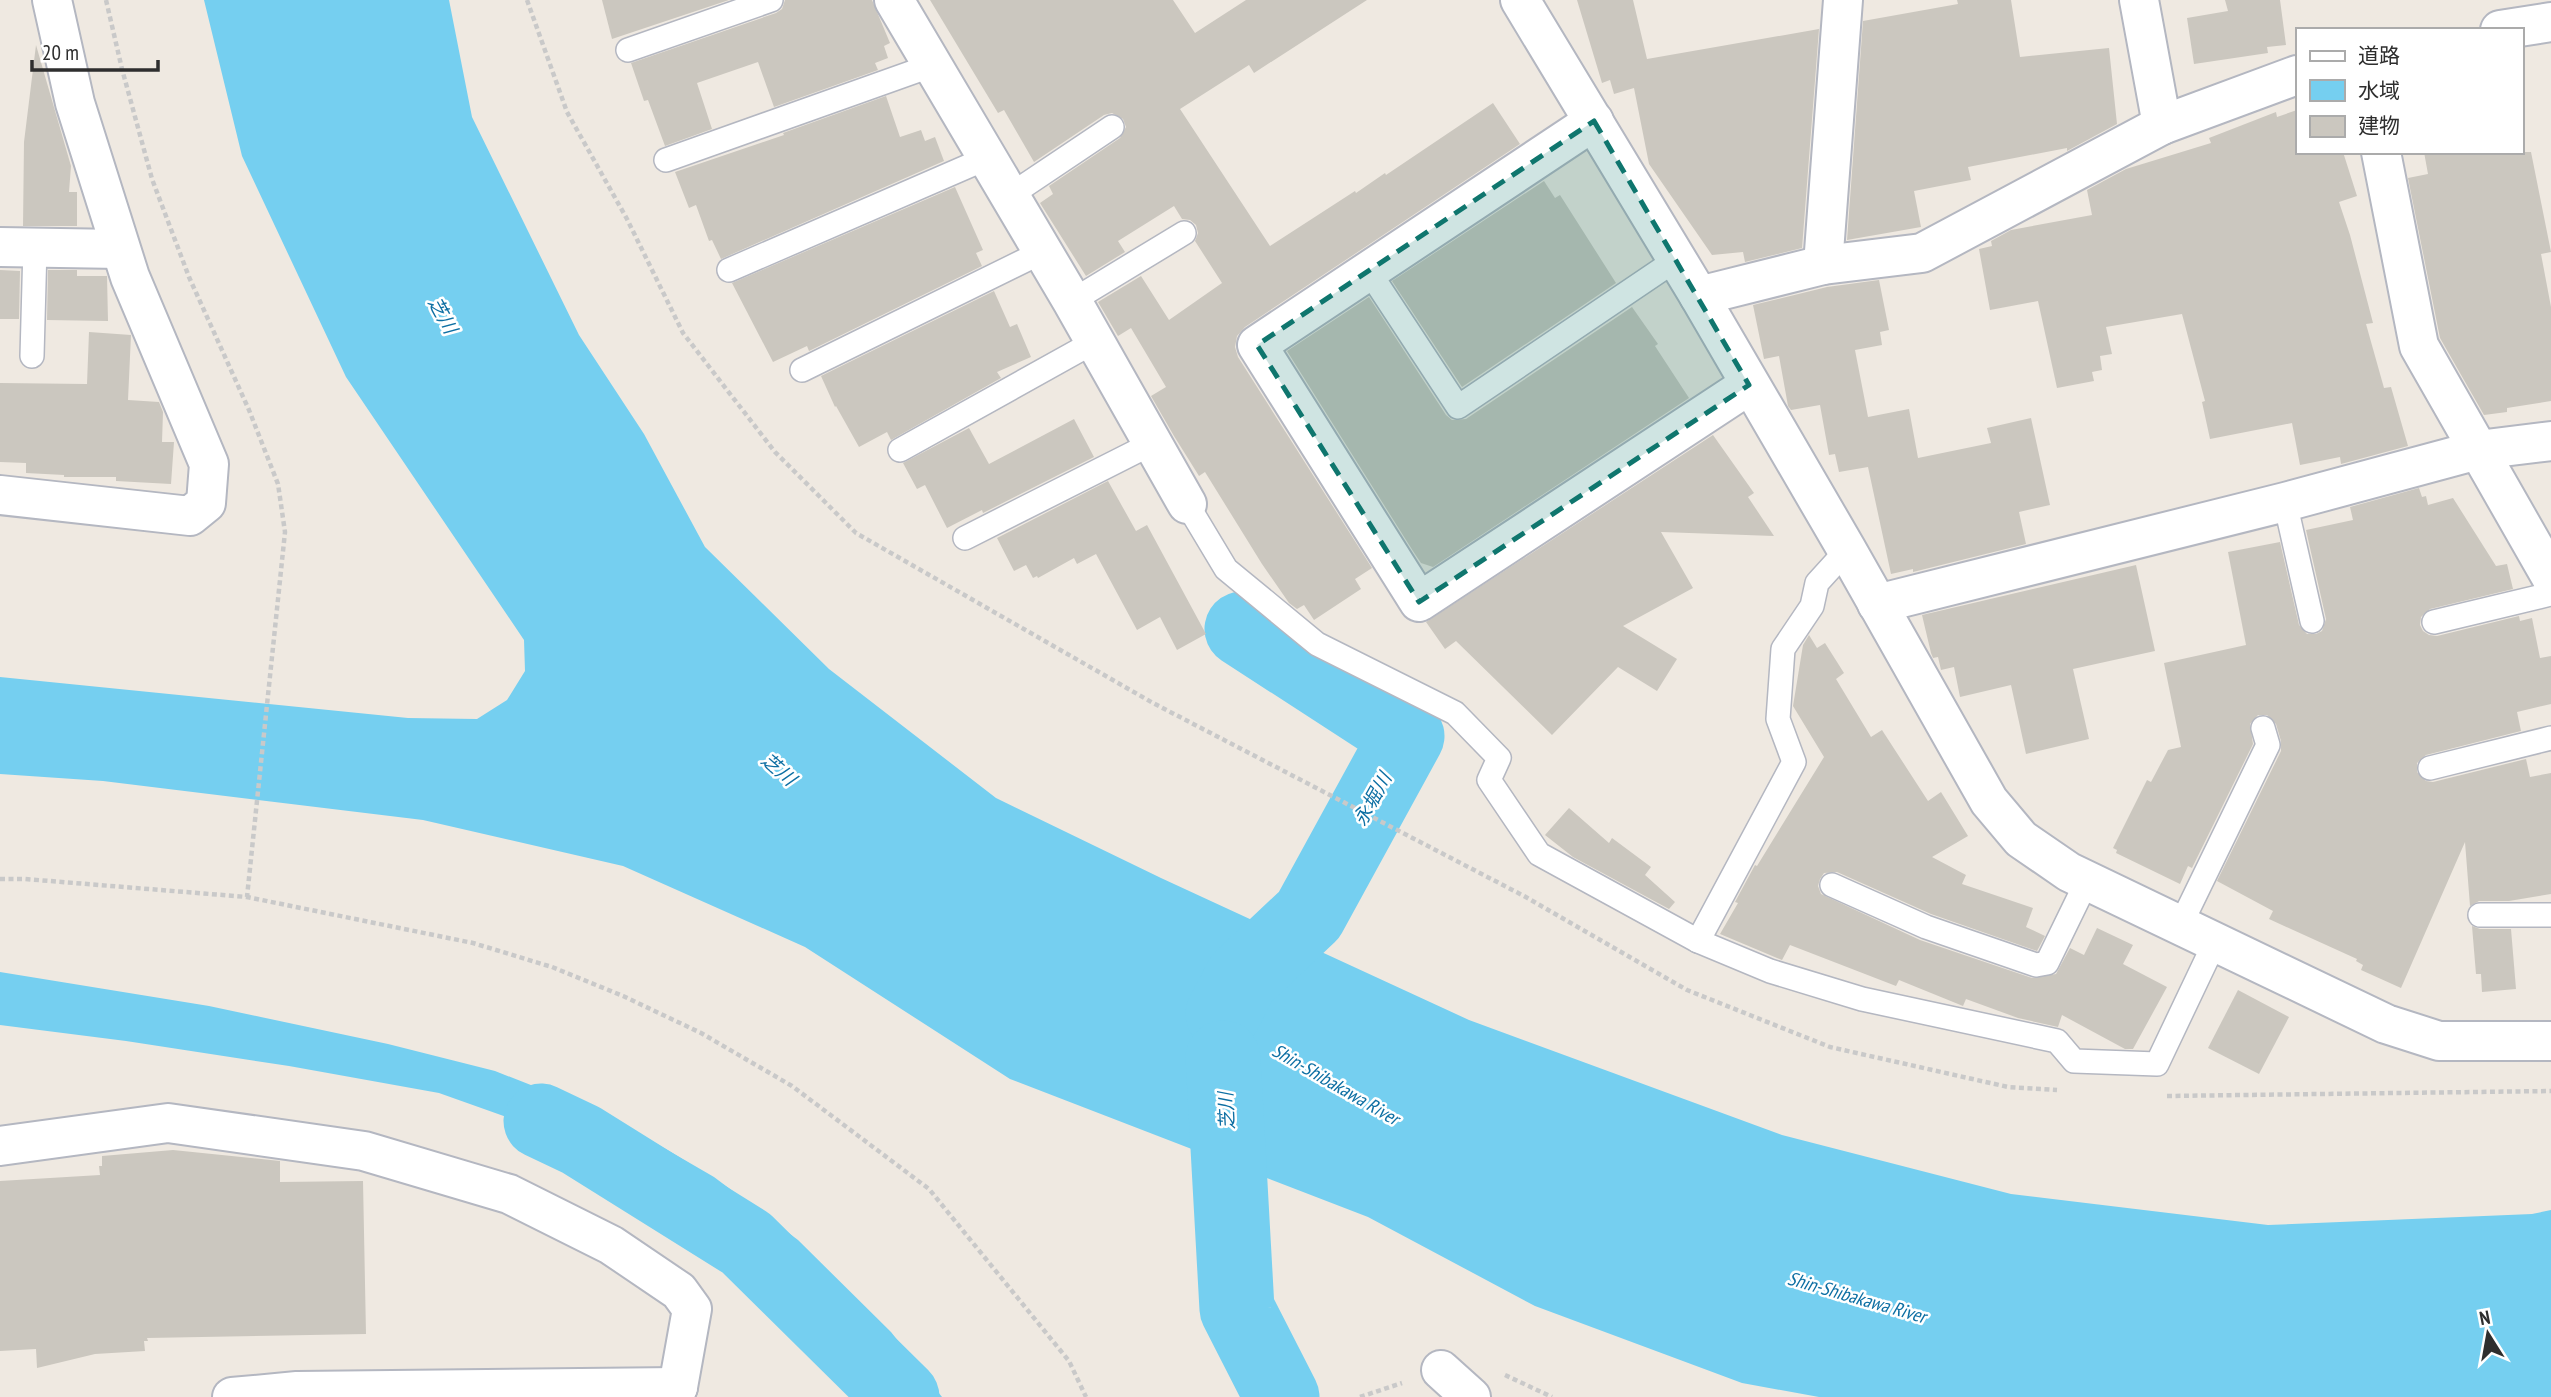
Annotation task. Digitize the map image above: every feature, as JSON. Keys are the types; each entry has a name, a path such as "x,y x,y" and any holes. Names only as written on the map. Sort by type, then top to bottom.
{"street":[{"path":"0,495 190,516 206,503 209,464 120,249 75,103 52,0"},
{"path":"894,0 1072,301 1187,504"},
{"path":"1520,0 1699,296 1989,801 2021,839 2069,872 2386,1024 2439,1041 2551,1041"},
{"path":"1823,265 1843,0"},
{"path":"2139,0 2162,125"},
{"path":"2513,28 2551,22"},
{"path":"1699,296 1823,265 1922,253 2162,125 2296,75"},
{"path":"1594,121 1257,345 1419,602 1749,385"},
{"path":"2381,154 2419,346 2551,577"},
{"path":"17,247 120,249"},
{"path":"1877,604 2285,502 2478,450 2551,441"},
{"path":"0,1146 168,1123 364,1151 509,1194 611,1244 679,1291 692,1309 678,1387 297,1391 232,1397"},
{"path":"1441,1370 1471,1397"}],"lane":[{"path":"628,50 771,0"},
{"path":"666,160 933,65"},
{"path":"1009,196 1112,127"},
{"path":"729,270 987,158"},
{"path":"1072,301 1184,233"},
{"path":"17,247 32,356"},
{"path":"802,370 1042,252"},
{"path":"1368,270 1458,407 1677,259"},
{"path":"901,450 1094,342"},
{"path":"965,538 1153,443"},
{"path":"2285,502 2312,621"},
{"path":"1187,504 1226,569 1317,644 1455,713 1499,758 1489,780 1539,853 1698,941 1770,971 1862,999 2057,1041 2074,1061 2157,1064 2215,942"},
{"path":"1698,941 1794,762 1778,719 1783,649 1812,606 1817,583 1847,550"},
{"path":"2434,622 2551,594"},
{"path":"2180,926 2268,744 2263,728"},
{"path":"2430,768 2551,738"},
{"path":"1832,885 1926,927 2036,965 2047,963 2087,881"},
{"path":"2480,915 2551,915"}],"path":[{"path":"106,0 152,179 188,277 249,410 278,484 285,532 247,897"},
{"path":"527,0 567,112 628,219 683,333 775,452 856,533 1153,703 1524,896 1687,990 1830,1047 2007,1087 2060,1090"},
{"path":"0,879 24,878 247,897 474,943 552,967 623,996 701,1033 792,1086 929,1189 1069,1361 1086,1397"},
{"path":"2165,1096 2551,1091"}],"highlighted area":[{"path":"1594,121 1749,385 1419,602 1257,345"}],"water":[{"name":"Shin-Shibakawa River","path":"204,0 449,0 472,117 579,335 644,434 705,547 829,669 996,798 1161,878 1469,1020 1782,1135 2011,1194 2268,1225 2532,1214 2551,1210 2551,1397 1819,1397 1742,1383 1535,1306 1368,1217 1010,1079 805,947 623,866 423,820 103,781 0,774 0,677 408,718 477,719 507,700 525,671 524,640 346,377 242,156"},
{"path":"0,972 209,1006 388,1044 495,1071 607,1115 714,1177 798,1240 891,1332 942,1397 895,1397 843,1335 744,1246 665,1188 552,1133 439,1093 289,1066 0,1025"}],"building":[{"path":"602,0 729,0 612,39"},
{"path":"785,0 872,0 890,43 884,46 888,58 875,63 878,70 774,107 758,62 697,83 712,129 665,146 648,100 644,101 631,63 776,13 782,9"},
{"path":"930,0 1173,0 1195,33 1246,0 1367,0 1254,73 1249,65 1180,109 1270,246 1355,191 1356,193 1385,173 1386,175 1493,103 1520,144 1245,327 1237,336 1235,347 1238,357 1372,568 1355,579 1361,589 1314,620 1304,605 1297,609 1289,603 1205,472 1199,476 1151,396 1166,387 1131,328 1118,336 1098,302 1141,276 1169,320 1222,283 1195,241 1198,233 1196,225 1190,220 1182,219 1174,206 1118,241 1125,252 1086,276 1040,203 1053,194 1049,186 1120,138 1126,127 1123,119 1112,113 1104,115 1034,162 1004,110 998,113"},
{"path":"1577,0 1633,0 1647,59 1819,29 1802,248 1745,262 1743,252 1712,255 1649,164 1634,88 1614,94 1610,80 1602,83"},
{"path":"1957,0 2011,0 2020,57 2109,48 2117,124 2067,151 2067,148 1968,167 1971,180 1914,191 1921,227 1847,240 1863,21 1958,4"},
{"path":"2225,0 2280,0 2286,45 2267,47 2268,53 2194,64 2187,18 2228,11"},
{"path":"36,45 71,166 69,192 77,192 77,226 23,226 24,142"},
{"path":"886,96 900,137 921,130 925,141 935,137 944,161 721,259 712,240 709,241 696,205 689,208 675,172 784,135 783,133"},
{"path":"2296,110 2296,154 2344,154 2357,196 2339,202 2373,323 2366,324 2384,388 2391,387 2408,446 2341,464 2340,457 2300,465 2292,423 2210,439 2202,402 2205,401 2182,314 2106,327 2112,354 2100,356 2102,370 2092,372 2094,381 2057,388 2038,301 1990,310 1979,249 1992,246 1991,241 2011,230 2092,215 2087,190 2126,169 2211,143 2209,138 2276,112 2277,117"},
{"path":"2531,152 2551,252 2541,254 2551,307 2551,401 2507,408 2507,412 2484,415 2440,338 2408,178 2428,174 2424,154"},
{"path":"1544,181 1555,198 1560,195 1616,283 1462,387 1392,281"},
{"path":"955,187 983,250 976,253 982,266 809,351 807,346 773,362 732,283"},
{"path":"0,270 20,271 19,319 0,319"},
{"path":"48,270 77,270 77,276 107,276 108,321 47,320"},
{"path":"1879,280 1889,330 1880,332 1882,345 1855,350 1868,417 1909,409 1918,458 1991,443 1987,428 2031,418 2050,505 2019,512 2026,544 1913,572 1913,569 1891,574 1868,467 1839,472 1835,454 1829,455 1820,405 1791,410 1788,406 1779,356 1764,359 1753,305 1827,287"},
{"path":"994,291 1010,327 1017,324 1031,357 997,372 1001,378 891,440 887,432 859,447 835,407 821,376"},
{"path":"1369,297 1446,415 1452,420 1466,419 1632,307 1658,344 1655,346 1689,398 1433,567 1421,563 1287,351"},
{"path":"89,332 131,335 128,400 159,402 163,412 162,442 174,442 171,484 116,481 116,477 64,477 26,473 26,463 0,462 0,383 87,384"},
{"path":"1074,419 1094,457 983,513 982,510 947,528 925,485 917,489 903,463 969,428 989,464"},
{"path":"1713,435 1754,493 1748,497 1774,536 1661,532 1693,588 1623,626 1677,659 1657,691 1618,667 1552,735 1456,641 1445,649 1426,622"},
{"path":"1108,481 1136,531 1147,525 1206,634 1177,650 1160,617 1137,630 1096,554 1077,564 1074,558 1038,578 1033,578 1026,565 1014,571 997,538"},
{"path":"2419,488 2422,497 2426,496 2428,505 2453,498 2496,566 2507,564 2513,589 2430,609 2421,617 2420,625 2423,631 2437,636 2519,616 2520,621 2532,618 2540,658 2551,656 2551,704 2517,712 2521,731 2426,755 2417,763 2417,772 2426,781 2433,782 2526,759 2530,777 2551,773 2551,894 2509,901 2479,901 2470,906 2465,842 2401,988 2361,970 2363,965 2356,961 2357,959 2269,919 2273,911 2217,881 2281,751 2276,724 2267,715 2258,715 2250,724 2253,744 2192,868 2188,866 2180,884 2116,853 2117,850 2113,848 2147,780 2151,782 2168,750 2181,747 2164,663 2246,645 2228,552 2280,542 2299,625 2307,634 2316,634 2322,631 2326,619 2306,530 2353,520 2350,507"},
{"path":"2136,565 2155,651 2073,669 2089,739 2026,754 2011,685 1960,697 1954,667 1941,670 1938,657 1933,658 1922,615"},
{"path":"1809,635 1817,648 1825,643 1844,673 1836,679 1871,737 1882,730 1928,801 1941,792 1968,836 1932,857 1966,875 1962,884 2033,908 2026,927 2045,936 2037,951 1931,914 1837,872 1824,873 1818,886 1821,894 1920,940 2032,978 2056,974 2070,948 2084,955 2097,928 2133,945 2123,964 2167,987 2133,1049 2125,1049 2062,1015 2058,1027 2018,1018 1966,999 1963,1006 1899,980 1896,986 1790,945 1782,960 1720,934 1755,865 1757,866 1824,757 1793,706 1803,645"},
{"path":"1569,808 1609,843 1612,838 1651,867 1645,875 1675,902 1669,909 1573,857 1545,835"},
{"path":"2472,926 2480,929 2511,929 2516,989 2482,992 2481,974 2476,974"},
{"path":"2238,990 2289,1017 2259,1074 2208,1048"},
{"path":"173,1150 280,1161 280,1182 363,1181 366,1334 147,1338 148,1341 144,1341 145,1351 95,1354 37,1368 36,1349 0,1351 0,1181 100,1175 102,1156"}],"waterway":[{"name":"永堀川","path":"1223,1014 1242,978 1309,915 1407,736 1242,629"},
{"name":"芝川","path":"1223,1058 1237,1309 1282,1397"},
{"path":"541,1121 581,1140 746,1243 902,1397"}]}
